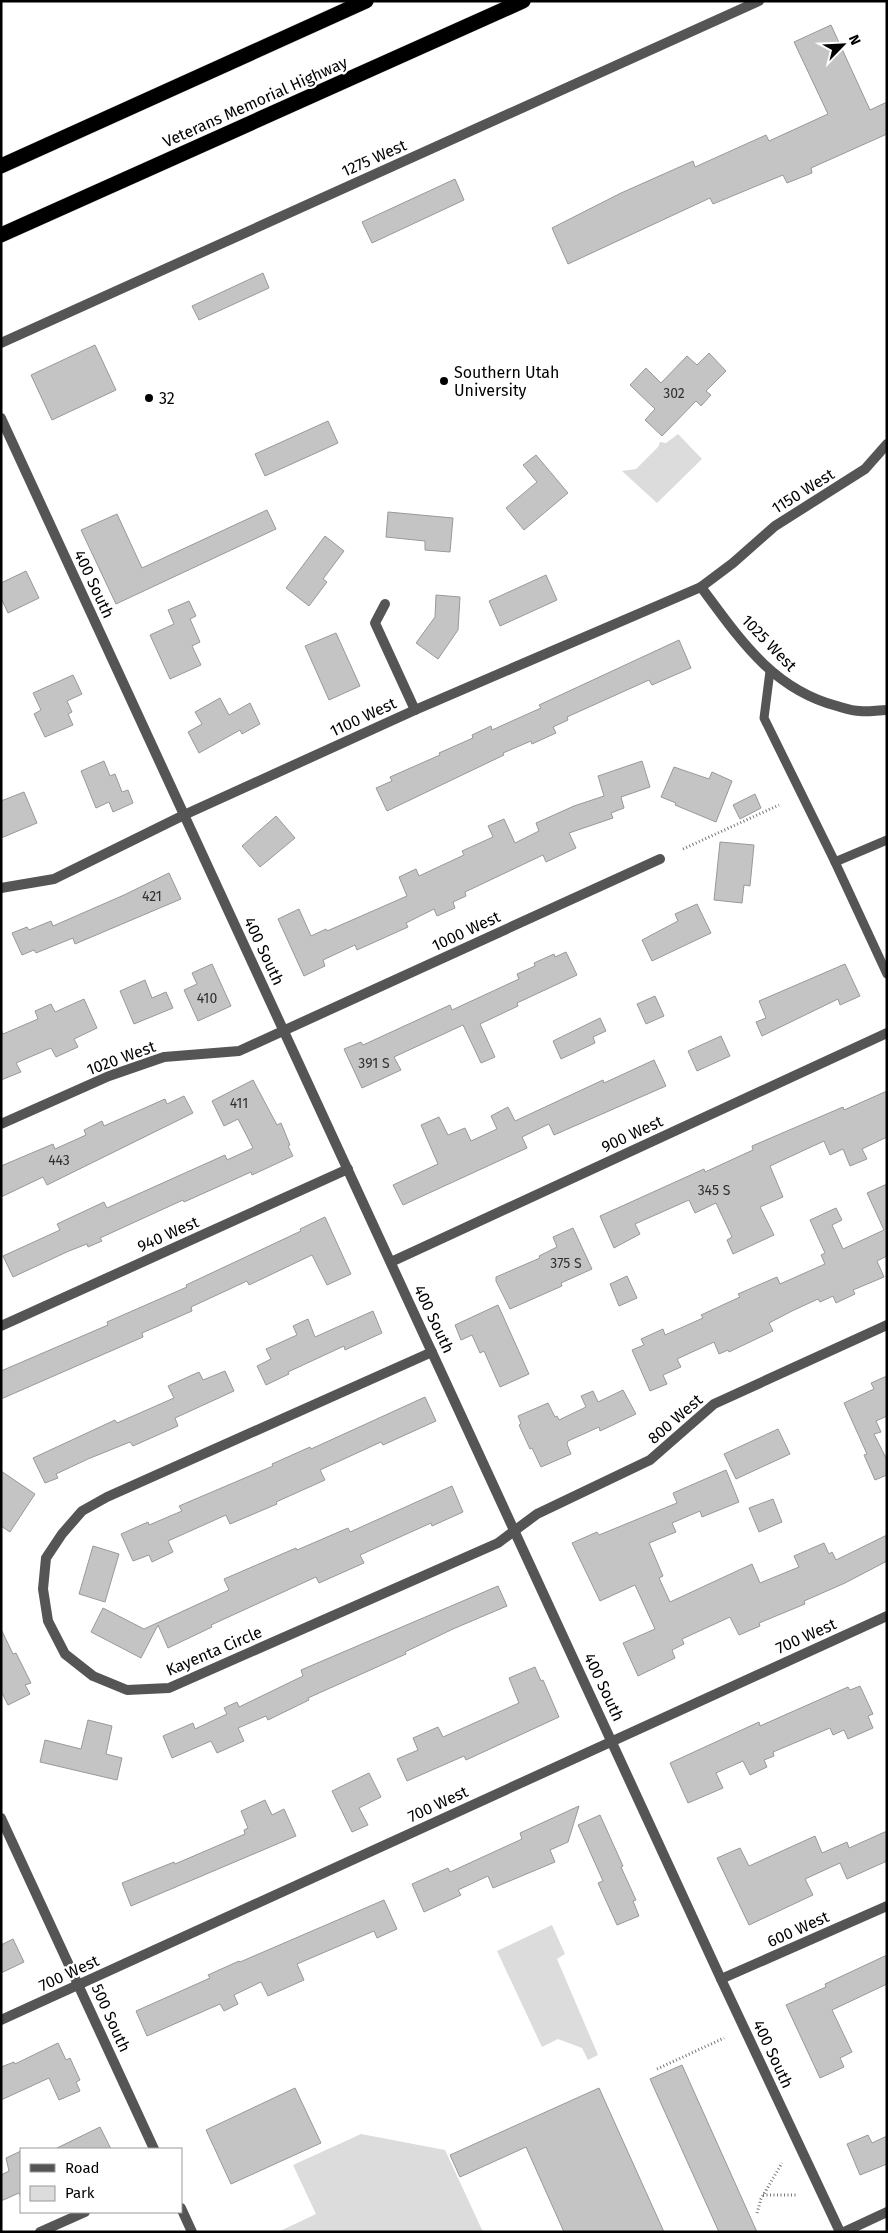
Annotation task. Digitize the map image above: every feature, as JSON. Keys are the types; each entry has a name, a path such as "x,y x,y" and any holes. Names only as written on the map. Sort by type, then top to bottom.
{"highway":[{"path":"1,166 366,1"},
{"name":"Veterans Memorial Highway","path":"1,236 523,1"}],"street":[{"name":"1275 West","path":"1,343 759,1"},
{"name":"400 South","path":"1,418 613,1741 721,1979 840,2232"},
{"name":"1150 West","path":"733,563 775,526 865,469 887,444"},
{"name":"1100 West","path":"1,888 54,879 184,816 414,710 701,587 733,563"},
{"name":"1025 West","path":"701,587 746,646 770,671 792,687 818,701 859,712 887,710"},
{"path":"385,604 375,623 414,710"},
{"name":"1000 West","path":"285,1031 660,859"},
{"name":"1020 West","path":"1,1124 109,1076 164,1058 239,1051 285,1031"},
{"name":"900 West","path":"391,1262 887,1033"},
{"name":"940 West","path":"1,1326 348,1169"},
{"name":"800 West","path":"515,1530 537,1514 650,1460 714,1404 887,1325"},
{"name":"Kayenta Circle","path":"432,1352 107,1497 82,1511 62,1534 46,1558 42,1589 48,1621 64,1654 93,1676 128,1690 169,1688 498,1543 515,1530"},
{"name":"700 West","path":"1,2020 887,1616"},
{"name":"500 South","path":"1,1818 154,2148"},
{"name":"600 West","path":"721,1979 887,1906"},
{"path":"182,2210 192,2232"},
{"path":"844,2232 887,2212"},
{"path":"40,2232 83,2213"}],"lane":[{"path":"770,671 764,718 836,862 885,968"},
{"path":"836,862 887,840"}],"path":[{"path":"683,848 779,805"},
{"path":"657,2069 724,2038"},
{"path":"757,2213 763,2195 782,2163"},
{"path":"763,2195 796,2195"}],"green space":[{"path":"678,434 702,459 657,503 622,471 636,469 658,447 660,442 666,443"},
{"path":"552,1925 565,1954 557,1959 598,2055 588,2060 582,2048 558,2039 542,2047 497,1951"},
{"path":"361,2134 445,2150 483,2232 278,2232 316,2214 293,2165"}],"building":[{"path":"831,25 870,110 887,102 887,134 811,168 812,173 787,183 783,175 713,204 710,198 568,264 552,228 621,193 693,161 695,167 766,135 769,141 828,114 794,42"},
{"path":"455,179 464,200 372,243 362,222"},
{"path":"263,273 269,288 199,320 192,306"},
{"path":"95,345 116,390 52,420 31,375"},
{"path":"709,353 726,371 706,391 711,395 701,406 696,401 662,436 645,420 655,409 630,385 646,368 661,383 687,356 697,365"},
{"path":"328,421 338,443 265,476 255,454"},
{"path":"536,455 568,493 524,530 506,508 537,482 523,465"},
{"path":"267,510 276,529 116,604 81,530 117,514 142,568"},
{"path":"388,512 453,518 450,552 425,550 425,541 386,537"},
{"path":"325,536 344,551 323,579 327,582 309,606 286,588"},
{"path":"26,571 39,598 8,613 1,598 1,583"},
{"path":"546,575 557,600 500,626 489,601"},
{"path":"436,595 460,597 458,630 438,659 416,643 435,617"},
{"path":"189,601 196,616 190,619 200,642 192,646 201,665 170,679 150,635 174,624 168,610"},
{"path":"336,633 360,686 329,700 305,646"},
{"path":"679,640 691,668 652,685 649,680 567,717 568,720 553,727 556,733 532,744 531,741 503,753 504,755 387,811 376,788 392,781 390,777 440,755 439,753 473,738 472,735 491,726 492,730 541,708 539,705"},
{"path":"73,675 82,694 67,701 72,712 68,714 73,725 45,737 34,714 41,710 33,693"},
{"path":"220,698 229,715 250,703 260,724 242,734 240,730 199,753 188,732 202,724 195,712"},
{"path":"104,761 110,776 115,774 122,792 128,790 133,803 113,812 109,802 96,808 81,771"},
{"path":"642,761 650,787 621,797 624,808 611,813 613,818 569,833 576,848 546,862 543,855 465,892 466,896 453,902 455,908 437,916 434,909 406,923 408,927 357,950 355,945 323,960 325,966 304,976 278,919 299,909 311,936 326,929 327,931 407,896 399,877 416,869 419,876 464,855 462,851 493,837 488,826 504,819 515,843 539,831 536,823 574,806 604,796 598,776"},
{"path":"674,767 709,779 712,772 732,781 716,822 661,797"},
{"path":"24,792 37,823 1,838 1,801"},
{"path":"755,794 761,808 740,819 733,805"},
{"path":"276,816 295,838 260,867 242,846"},
{"path":"720,842 754,845 750,886 744,885 742,903 714,900"},
{"path":"169,873 181,899 75,944 73,938 36,953 34,950 22,955 12,933 27,927 29,930 51,921 53,926"},
{"path":"697,904 711,933 652,961 642,940 678,921 675,914"},
{"path":"566,952 577,975 517,1003 518,1006 480,1024 495,1057 481,1063 463,1025 394,1057 401,1070 362,1088 344,1049 361,1042 363,1045 450,1005 452,1010 519,979 517,974 535,966 534,963 554,954 555,957"},
{"path":"212,964 231,1006 198,1021 184,990 197,984 192,973"},
{"path":"845,964 860,996 840,1005 838,999 762,1036 756,1022 766,1018 759,1001"},
{"path":"145,980 152,998 166,992 173,1008 134,1024 120,991"},
{"path":"655,996 664,1016 646,1024 637,1004"},
{"path":"84,999 97,1028 74,1039 78,1047 56,1057 51,1048 16,1063 21,1072 1,1080 1,1029 3,1034 38,1019 35,1011 51,1004 55,1012"},
{"path":"600,1018 606,1031 593,1037 595,1043 561,1059 553,1041"},
{"path":"721,1036 730,1056 697,1071 688,1051"},
{"path":"654,1060 666,1086 554,1135 549,1124 522,1137 527,1148 403,1205 393,1185 438,1164 421,1125 439,1117 448,1135 465,1128 471,1141 497,1129 491,1116 508,1107 515,1121 603,1080 604,1083"},
{"path":"253,1080 277,1125 281,1123 293,1156 252,1175 251,1172 184,1202 183,1200 100,1238 102,1241 88,1247 87,1244 69,1251 13,1277 3,1256 60,1230 57,1224 104,1202 107,1208 225,1155 227,1160 253,1148 238,1119 224,1126 212,1101"},
{"path":"887,1091 887,1137 862,1149 867,1159 850,1166 843,1149 830,1155 824,1141 770,1166 783,1197 760,1207 774,1235 733,1254 727,1240 732,1237 716,1203 695,1213 689,1200 635,1224 640,1234 614,1248 600,1216 704,1169 705,1172 753,1150 752,1146 843,1107 844,1110"},
{"path":"184,1096 193,1113 47,1185 43,1177 1,1197 1,1166 53,1144 55,1149 86,1135 84,1130 102,1121 104,1126 165,1099 167,1104"},
{"path":"887,1184 887,1256 877,1261 884,1277 853,1290 855,1294 836,1303 833,1296 820,1302 818,1299 792,1311 769,1323 773,1331 729,1352 728,1350 719,1354 714,1342 677,1359 681,1367 663,1375 667,1384 650,1391 632,1350 644,1345 641,1339 663,1329 665,1335 703,1318 701,1315 740,1297 738,1294 777,1277 780,1284 825,1264 821,1255 825,1253 810,1220 836,1208 842,1220 832,1225 843,1249 884,1230 867,1193"},
{"path":"325,1217 351,1274 327,1285 312,1255 249,1285 247,1281 191,1307 192,1311 142,1333 143,1337 1,1399 1,1371 108,1325 107,1322 187,1287 186,1285 301,1231 300,1229"},
{"path":"573,1228 592,1269 561,1283 562,1286 510,1309 496,1281 496,1277 540,1258 539,1256 557,1247 553,1237"},
{"path":"627,1276 637,1298 619,1306 610,1284"},
{"path":"498,1305 529,1374 500,1387 484,1351 480,1353 472,1335 461,1340 455,1325"},
{"path":"373,1311 382,1333 345,1350 344,1346 288,1372 289,1374 266,1385 257,1366 271,1359 266,1349 297,1335 293,1326 308,1319 315,1337"},
{"path":"225,1371 234,1391 175,1418 178,1426 133,1446 130,1442 88,1459 56,1474 58,1478 45,1483 33,1458 115,1420 117,1423 174,1398 168,1386 199,1372 203,1380"},
{"path":"887,1376 887,1416 876,1421 881,1432 874,1434 887,1460 887,1475 875,1480 864,1455 867,1454 844,1403 874,1389 871,1383"},
{"path":"623,1390 636,1414 600,1431 599,1427 568,1441 567,1444 571,1454 541,1467 519,1425 521,1424 518,1416 548,1403 555,1417 557,1416 559,1420 586,1407 581,1396 593,1391 598,1402"},
{"path":"425,1397 436,1421 383,1445 381,1442 320,1470 325,1480 276,1502 277,1504 230,1524 226,1515 168,1541 173,1552 152,1562 149,1555 133,1561 121,1534 148,1522 149,1525 182,1511 179,1506 273,1466 272,1464 310,1447 311,1449"},
{"path":"778,1429 790,1454 736,1479 724,1454"},
{"path":"726,1470 739,1502 702,1517 700,1511 672,1523 676,1532 649,1543 663,1576 659,1578 670,1602 752,1564 760,1583 799,1567 794,1556 824,1543 829,1554 832,1552 836,1560 887,1535 887,1561 845,1583 804,1601 805,1604 759,1623 760,1626 739,1635 730,1617 682,1639 684,1644 672,1650 675,1658 638,1676 623,1643 655,1629 635,1585 600,1601 572,1543 597,1532 599,1535 677,1503 673,1493"},
{"path":"1,1471 35,1494 10,1532 1,1526"},
{"path":"452,1486 463,1512 432,1526 431,1523 360,1555 364,1563 319,1583 316,1577 211,1625 212,1627 168,1648 158,1625 141,1658 91,1632 103,1608 144,1629 229,1590 224,1579 348,1528 350,1532"},
{"path":"773,1499 782,1522 759,1532 749,1508"},
{"path":"93,1546 119,1554 105,1602 79,1594"},
{"path":"498,1586 507,1606 453,1629 405,1652 406,1654 308,1698 309,1700 268,1720 266,1716 238,1728 244,1741 217,1753 211,1741 172,1758 163,1736 193,1723 195,1729 227,1714 224,1708 237,1702 239,1707 303,1676 301,1670"},
{"path":"1,1629 13,1654 16,1653 31,1683 25,1685 30,1694 8,1705 1,1691"},
{"path":"535,1667 541,1681 543,1680 559,1717 466,1760 464,1756 407,1781 397,1759 418,1750 413,1738 438,1727 443,1737 519,1703 509,1678"},
{"path":"860,1686 873,1714 868,1716 873,1728 848,1739 844,1730 833,1735 830,1728 773,1752 774,1756 764,1760 767,1767 750,1775 743,1761 716,1773 723,1788 688,1803 670,1763 759,1722 760,1726 848,1687 850,1690"},
{"path":"88,1720 112,1726 106,1754 122,1758 117,1780 40,1762 45,1740 81,1749"},
{"path":"369,1773 381,1797 359,1808 368,1825 352,1832 332,1791"},
{"path":"265,1800 272,1815 284,1809 296,1836 131,1906 122,1883 174,1862 175,1864 245,1834 244,1830 248,1828 241,1811"},
{"path":"579,1806 568,1842 550,1850 555,1862 493,1888 488,1876 458,1890 461,1895 424,1912 412,1884 448,1868 450,1872 522,1839 520,1833"},
{"path":"600,1815 623,1866 621,1867 636,1900 633,1901 639,1916 617,1925 598,1883 603,1881 578,1825"},
{"path":"887,1831 887,1861 847,1879 840,1863 805,1879 813,1895 749,1925 717,1858 740,1848 749,1866 815,1836 822,1853 847,1842 849,1848"},
{"path":"384,1900 397,1929 377,1938 374,1931 297,1964 304,1980 268,1996 261,1982 234,1995 238,2004 224,2011 220,2004 147,2036 136,2011 210,1978 208,1975 239,1961"},
{"path":"13,1939 24,1962 1,1973 1,1945"},
{"path":"887,1955 887,1984 832,2010 852,2052 840,2058 844,2067 820,2078 786,2005 826,1987 825,1984"},
{"path":"58,2043 66,2060 70,2058 80,2080 76,2082 80,2091 59,2100 49,2078 1,2100 1,2067 14,2062 15,2064"},
{"path":"682,2065 757,2232 719,2232 650,2079"},
{"path":"295,2088 321,2143 231,2184 206,2130"},
{"path":"599,2088 664,2232 564,2232 526,2147 460,2177 450,2155"},
{"path":"100,2127 110,2148 57,2148"},
{"path":"868,2135 872,2143 887,2136 887,2164 860,2175 847,2144"},
{"path":"20,2151 20,2196 19,2193 1,2201 1,2175 9,2171 6,2158"}],"place":[{"name":"Southern Utah University","path":"444,381"},
{"name":"32","path":"149,398"}]}
